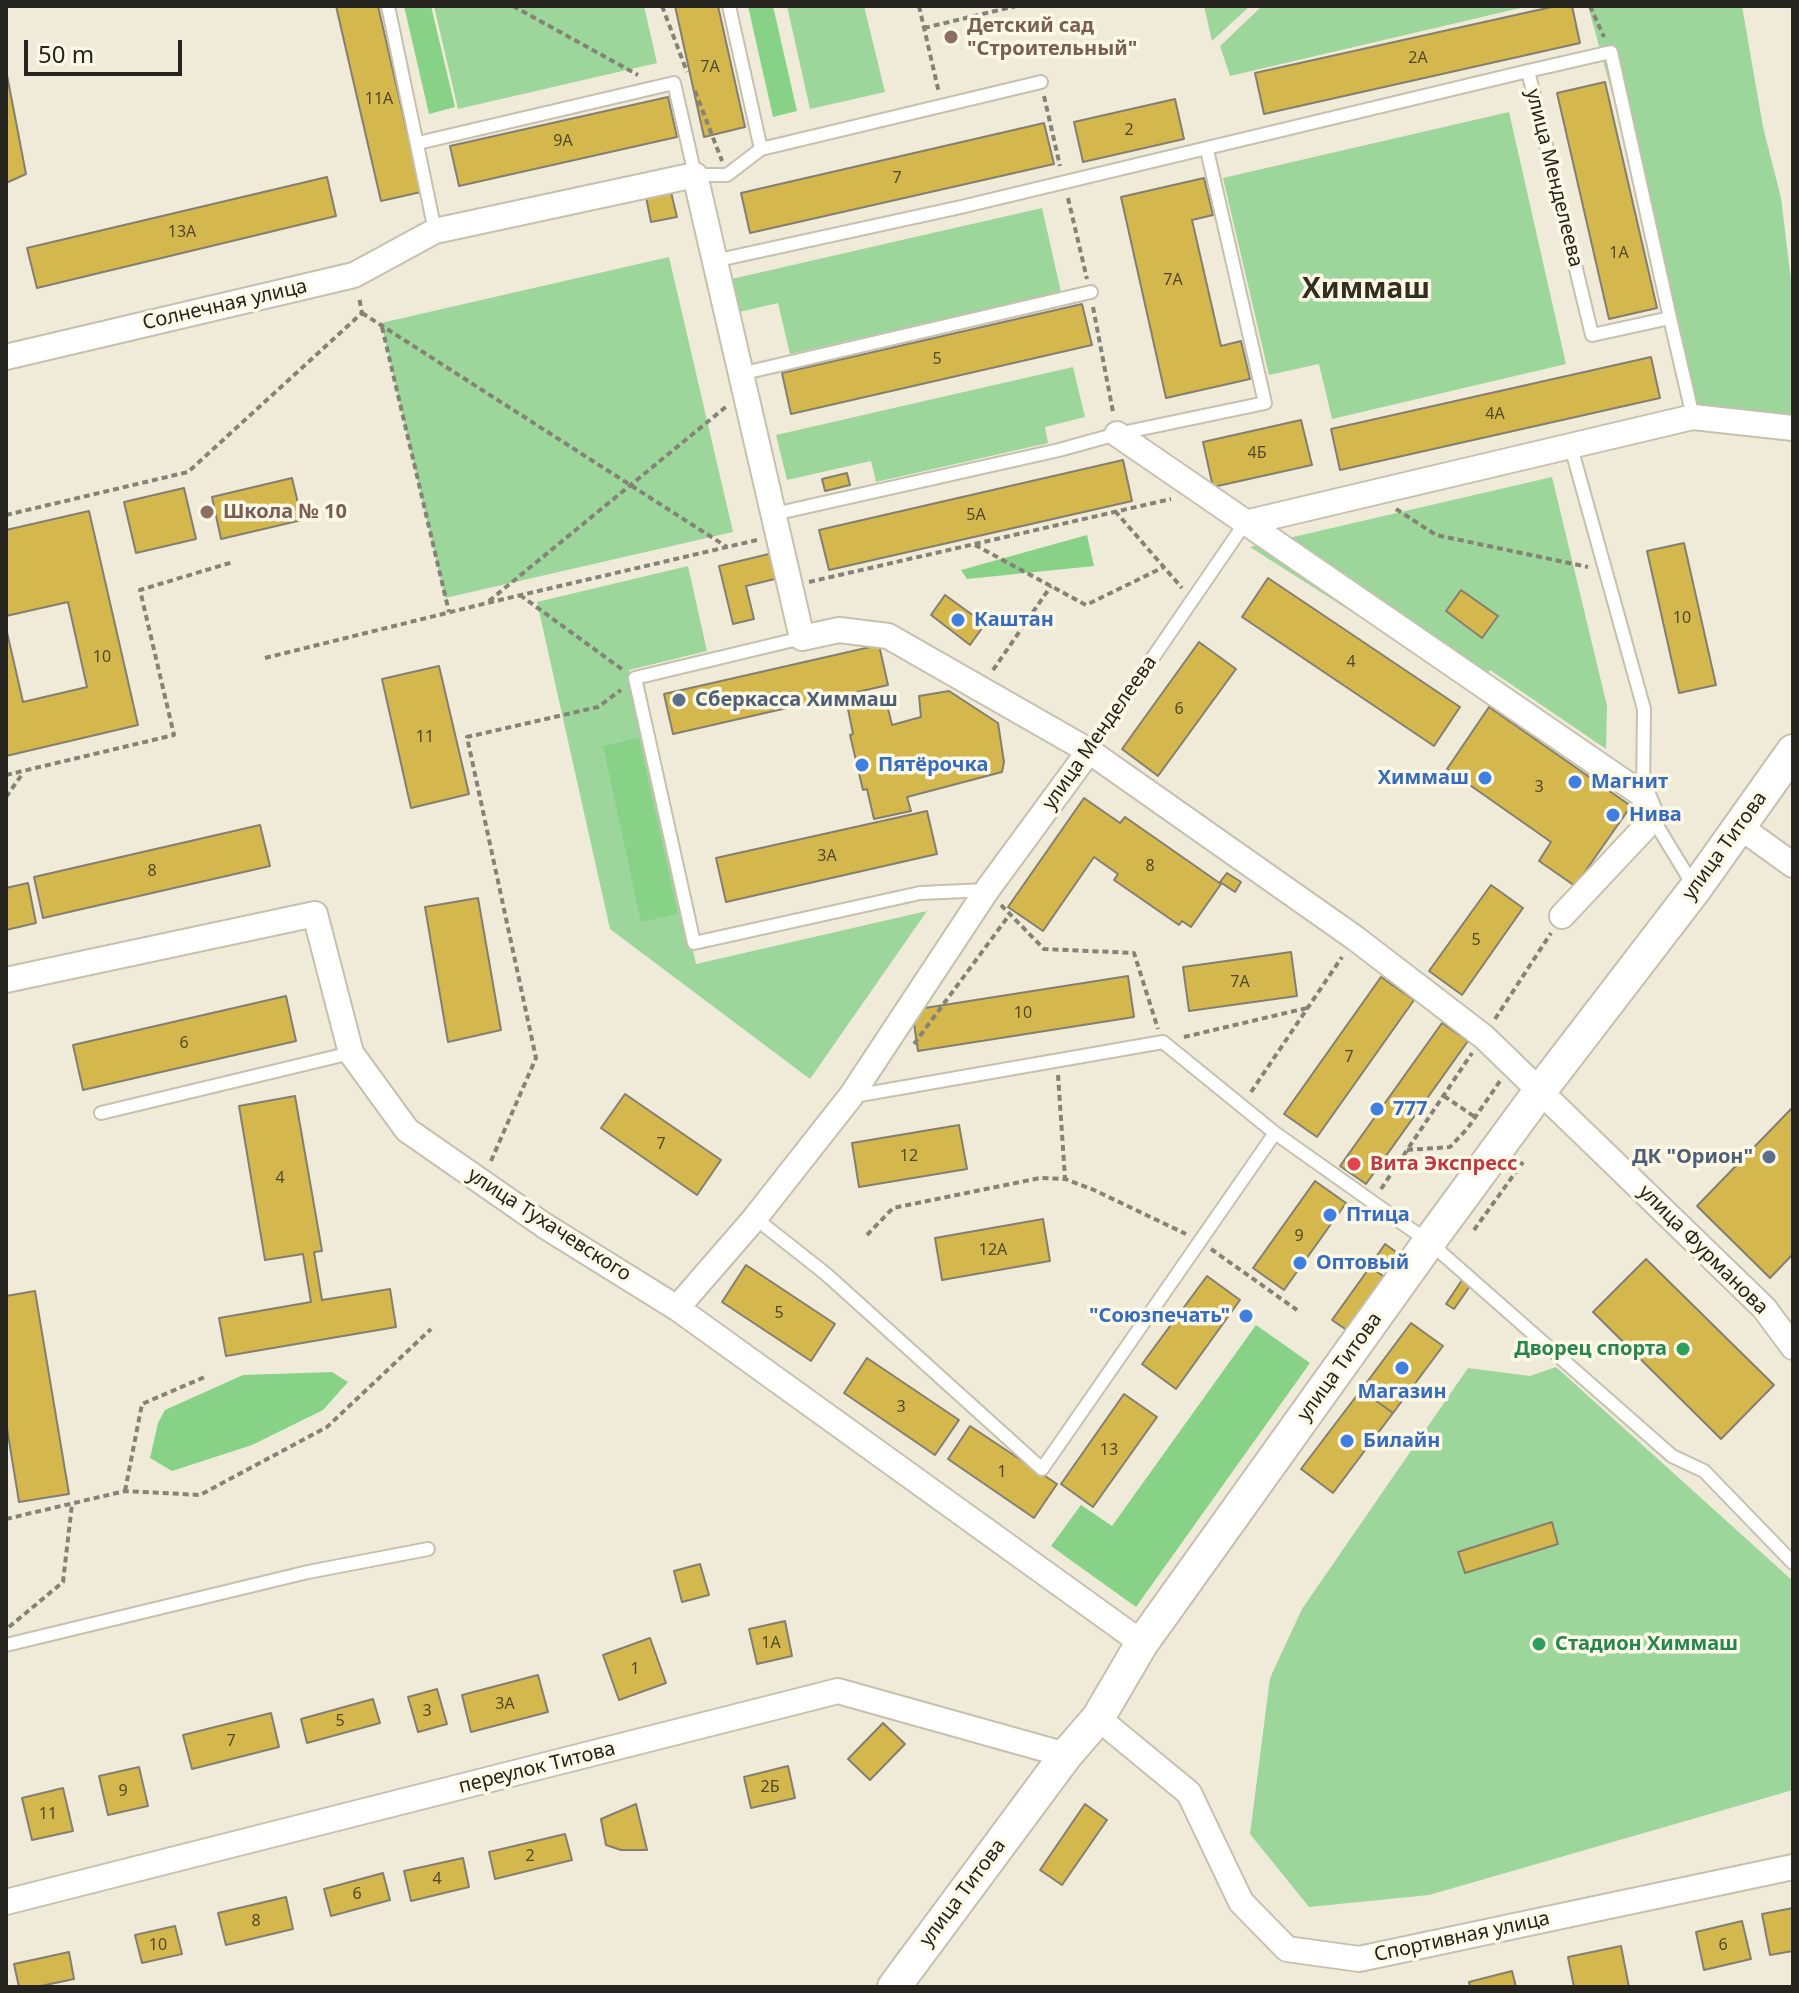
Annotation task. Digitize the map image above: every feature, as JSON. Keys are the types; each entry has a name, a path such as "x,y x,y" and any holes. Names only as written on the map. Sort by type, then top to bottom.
{"street":[{"name":"Солнечная улица","path":"6,357 354,275 435,231 695,175"},
{"path":"695,175 802,638"},
{"path":"1245,523 1693,417 1793,428"},
{"path":"1117,434 1643,795 1653,819 1562,916"},
{"name":"улица Фурманова","path":"802,638 839,630 888,636 1089,751 1355,938 1484,1037 1764,1308 1793,1347"},
{"name":"улица Менделеева","path":"677,1308 755,1218 851,1096 987,890 1089,751"},
{"name":"улица Титова","path":"894,1987 1066,1755 1098,1718 1142,1643 1440,1251 1540,1091 1695,889 1793,751"},
{"path":"1740,827 1793,865"},
{"name":"улица Тухачевского","path":"6,980 315,914 351,1053 407,1130 545,1226 677,1308 1142,1643"},
{"name":"переулок Титова","path":"6,1902 838,1691 1066,1755"},
{"name":"Спортивная улица","path":"1098,1718 1189,1793 1241,1902 1287,1949 1359,1959 1793,1867"}],"lane":[{"path":"388,6 435,231"},
{"path":"729,6 761,149 1041,82"},
{"path":"1528,71 1611,52 1693,417"},
{"name":"улица Менделеева","path":"714,261 1207,150 1528,71 1592,335 1670,318"},
{"path":"418,143 674,83 695,175"},
{"name":"Солнечная улица","path":"695,175 727,175 761,149"},
{"path":"776,525 1117,434 1265,403 1207,150"},
{"path":"743,383 1091,292"},
{"path":"1571,447 1644,709 1643,795"},
{"name":"улица Менделеева","path":"1089,751 1245,523"},
{"path":"802,638 635,678 694,943 920,893 987,890"},
{"path":"1653,819 1695,889"},
{"path":"851,1096 1163,1042 1241,1108 1440,1251 1672,1456 1704,1471 1793,1563"},
{"path":"101,1113 351,1053"},
{"path":"755,1218 826,1274 1042,1469 1275,1133"},
{"path":"6,1645 308,1572 428,1549"}],"path":[{"path":"513,6 658,86"},
{"path":"919,6 942,107"},
{"path":"924,28 1016,6"},
{"path":"1590,6 1611,52"},
{"path":"1041,82 1064,181"},
{"path":"354,275 362,313 727,547"},
{"path":"6,515 188,472 362,313"},
{"path":"381,325 449,612"},
{"path":"487,603 630,485 743,383"},
{"path":"790,587 1200,492"},
{"path":"1372,493 1436,535 1606,572"},
{"path":"1115,511 1193,600"},
{"path":"265,658 727,547 776,525"},
{"path":"973,544 1086,605 1164,567"},
{"path":"6,775 174,735 140,590 233,562"},
{"path":"980,689 1051,586"},
{"path":"482,1181 536,1058 467,737 598,707 635,678 520,595"},
{"path":"6,797 25,771"},
{"path":"987,890 1044,949 1134,953 1163,1042 1307,1008"},
{"path":"908,1053 1010,914"},
{"path":"1241,1108 1355,938"},
{"path":"1057,1061 1065,1179"},
{"path":"1407,1150 1450,1147 1512,1064"},
{"path":"1444,1096 1475,1117"},
{"path":"867,1235 893,1208 1040,1178 1065,1179 1198,1240 1297,1310"},
{"path":"1440,1251 1510,1182"},
{"path":"6,1519 125,1491 200,1495 327,1427 431,1329"},
{"path":"125,1491 142,1404 207,1376"},
{"path":"6,1629 63,1582 72,1504"}],"green space":[{"path":"404,6 431,6 455,107 429,114"},
{"path":"434,6 644,6 657,63 458,109"},
{"path":"748,6 773,6 797,111 773,117"},
{"path":"787,6 864,6 885,92 810,109"},
{"path":"1204,6 1250,6 1212,41"},
{"path":"1262,6 1529,6 1230,76 1220,46"},
{"path":"1588,6 1742,6 1763,127 1781,198 1793,297 1793,433 1688,418 1657,289 1637,184"},
{"path":"1509,112 1566,364 1332,419 1319,364 1269,375 1223,178"},
{"path":"1042,208 1061,292 790,354 778,303 735,313 727,280"},
{"path":"669,257 733,532 445,598 381,323"},
{"path":"1073,367 1085,417 1045,427 1048,443 876,482 871,461 787,480 776,435"},
{"path":"1552,477 1607,706 1606,749 1490,670 1476,691 1250,547"},
{"path":"1087,535 1094,566 967,579 961,570"},
{"path":"688,566 707,651 629,670 696,964 927,911 810,1079 610,929 537,602"},
{"path":"639,738 678,914 641,922 603,746"},
{"path":"1256,1325 1310,1363 1136,1607 1051,1546 1081,1505 1112,1526"},
{"name":"Стадион Химмаш","path":"1556,1367 1793,1581 1793,1790 1429,1895 1309,1907 1250,1834 1270,1678 1302,1609 1468,1368 1530,1376"},
{"path":"332,1372 348,1382 323,1410 252,1445 172,1471 150,1458 158,1423 165,1410 243,1375"}],"building":[{"path":"336,6 378,6 421,192 381,201"},
{"path":"675,6 718,6 745,127 704,137"},
{"path":"1556,6 1572,6 1580,43 1264,114 1255,73"},
{"path":"6,70 26,174 6,183"},
{"path":"1605,82 1657,308 1609,319 1557,93"},
{"path":"668,97 677,137 459,186 450,146"},
{"path":"1175,99 1184,139 1083,162 1074,122"},
{"path":"1044,123 1054,164 750,233 741,193"},
{"path":"327,177 336,216 37,288 27,248"},
{"path":"1204,178 1213,215 1192,220 1221,346 1241,341 1250,379 1166,398 1121,197"},
{"path":"671,192 677,217 651,222 646,197"},
{"path":"1082,304 1092,345 791,414 782,373"},
{"path":"1651,357 1660,398 1340,470 1331,429"},
{"path":"1301,420 1312,465 1213,487 1203,442"},
{"path":"1123,460 1132,501 829,570 819,530"},
{"path":"847,473 850,485 825,491 822,479"},
{"path":"292,478 302,520 221,539 212,497"},
{"path":"184,488 196,539 136,553 124,502"},
{"path":"89,511 138,725 6,756 6,628 23,702 87,687 68,602 6,616 6,530"},
{"path":"1684,543 1716,685 1679,693 1647,551"},
{"path":"773,553 779,578 746,586 754,619 733,624 719,566"},
{"path":"1268,578 1460,707 1434,746 1242,617"},
{"path":"1461,590 1498,616 1482,638 1446,611"},
{"name":"Каштан","path":"945,595 985,624 970,645 931,615"},
{"path":"1199,642 1236,669 1158,776 1122,749"},
{"path":"879,645 888,685 673,734 664,694"},
{"path":"439,666 469,794 411,808 382,679"},
{"path":"949,691 998,723 1004,762 1002,772 907,797 911,811 874,819 867,789 863,790 850,735 853,734 847,704 885,696 892,725 921,717 919,696"},
{"path":"1489,707 1631,806 1575,886 1539,861 1551,842 1447,769"},
{"path":"1084,798 1120,823 1125,817 1221,884 1191,927 1182,921 1179,925 1114,880 1118,874 1094,857 1043,931 1008,907"},
{"path":"927,811 937,854 726,902 716,858"},
{"path":"260,825 270,866 43,918 34,877"},
{"path":"1227,873 1241,882 1235,892 1220,882"},
{"path":"28,883 36,923 6,930 6,888"},
{"path":"1491,885 1523,908 1462,995 1429,971"},
{"path":"478,898 501,1030 448,1042 425,907"},
{"path":"1291,952 1297,996 1189,1011 1183,967"},
{"path":"1128,976 1134,1017 918,1051 912,1010"},
{"path":"1381,977 1414,1000 1317,1137 1284,1114"},
{"path":"286,996 296,1041 83,1090 73,1045"},
{"path":"1442,1023 1468,1041 1366,1184 1340,1166"},
{"path":"625,1094 721,1160 697,1195 601,1128"},
{"path":"295,1096 322,1251 314,1252 322,1300 390,1289 396,1327 226,1356 219,1318 311,1302 303,1254 265,1260 239,1106"},
{"name":"ДК \"Орион\"","path":"1793,1107 1793,1254 1770,1278 1697,1206"},
{"path":"959,1125 967,1169 859,1187 852,1143"},
{"path":"1315,1181 1346,1203 1284,1290 1253,1268"},
{"path":"1043,1219 1050,1261 942,1280 935,1238"},
{"path":"1385,1244 1399,1254 1389,1266 1376,1257"},
{"name":"Дворец спорта","path":"1646,1259 1774,1385 1721,1439 1593,1312"},
{"path":"746,1265 835,1324 811,1361 722,1302"},
{"path":"1370,1267 1386,1278 1348,1331 1332,1320"},
{"path":"1207,1276 1240,1300 1176,1389 1142,1364"},
{"path":"1464,1277 1472,1283 1454,1309 1446,1304"},
{"path":"35,1291 69,1494 19,1502 6,1422 6,1296"},
{"name":"Магазин","path":"1411,1323 1443,1346 1393,1413 1361,1390"},
{"path":"867,1358 959,1420 935,1455 844,1393"},
{"name":"Билайн","path":"1361,1390 1393,1413 1333,1493 1301,1469"},
{"path":"1124,1394 1157,1417 1093,1507 1061,1484"},
{"path":"970,1426 1057,1484 1034,1518 948,1459"},
{"path":"1552,1522 1558,1544 1465,1573 1458,1552"},
{"path":"700,1564 709,1595 682,1602 674,1571"},
{"path":"785,1621 792,1656 757,1664 749,1629"},
{"path":"650,1638 666,1683 619,1700 603,1655"},
{"path":"538,1675 548,1712 471,1732 462,1695"},
{"path":"437,1689 447,1724 418,1732 408,1697"},
{"path":"373,1699 380,1723 307,1743 301,1719"},
{"path":"271,1713 279,1747 192,1769 183,1735"},
{"path":"883,1723 905,1744 870,1780 848,1759"},
{"path":"788,1766 795,1798 751,1808 744,1777"},
{"path":"139,1767 148,1806 108,1815 99,1776"},
{"path":"63,1788 73,1831 32,1840 22,1798"},
{"path":"636,1804 647,1850 621,1850 606,1845 601,1819"},
{"path":"1085,1804 1107,1820 1062,1885 1040,1870"},
{"path":"565,1834 572,1860 495,1879 489,1852"},
{"path":"463,1858 469,1887 411,1901 404,1871"},
{"path":"383,1873 390,1900 331,1916 324,1889"},
{"path":"286,1897 293,1929 226,1945 218,1913"},
{"path":"1793,1908 1793,1951 1770,1955 1762,1914"},
{"path":"1742,1921 1751,1959 1704,1970 1696,1932"},
{"path":"175,1926 182,1954 142,1963 135,1935"},
{"path":"1621,1946 1629,1987 1574,1987 1568,1957"},
{"path":"69,1952 74,1979 36,1987 19,1987 14,1964"},
{"path":"1512,1971 1516,1987 1470,1987 1469,1982"}],"place":[{"name":"Детский сад \"Строительный\"","path":"951,37"},
{"name":"Школа № 10","path":"207,512"},
{"name":"Каштан","path":"958,620"},
{"name":"Сберкасса Химмаш","path":"679,700"},
{"name":"Пятёрочка","path":"862,765"},
{"name":"Химмаш","path":"1485,778"},
{"name":"Магнит","path":"1575,782"},
{"name":"Нива","path":"1613,815"},
{"name":"777","path":"1377,1109"},
{"name":"ДК \"Орион\"","path":"1769,1157"},
{"name":"Вита Экспресс","path":"1354,1164"},
{"name":"Птица","path":"1330,1215"},
{"name":"Оптовый","path":"1300,1263"},
{"name":"\"Союзпечать\"","path":"1246,1316"},
{"name":"Дворец спорта","path":"1683,1349"},
{"name":"Магазин","path":"1402,1368"},
{"name":"Билайн","path":"1347,1441"},
{"name":"Стадион Химмаш","path":"1539,1644"}],"district":[{"name":"Химмаш","path":"1366,290"}]}
